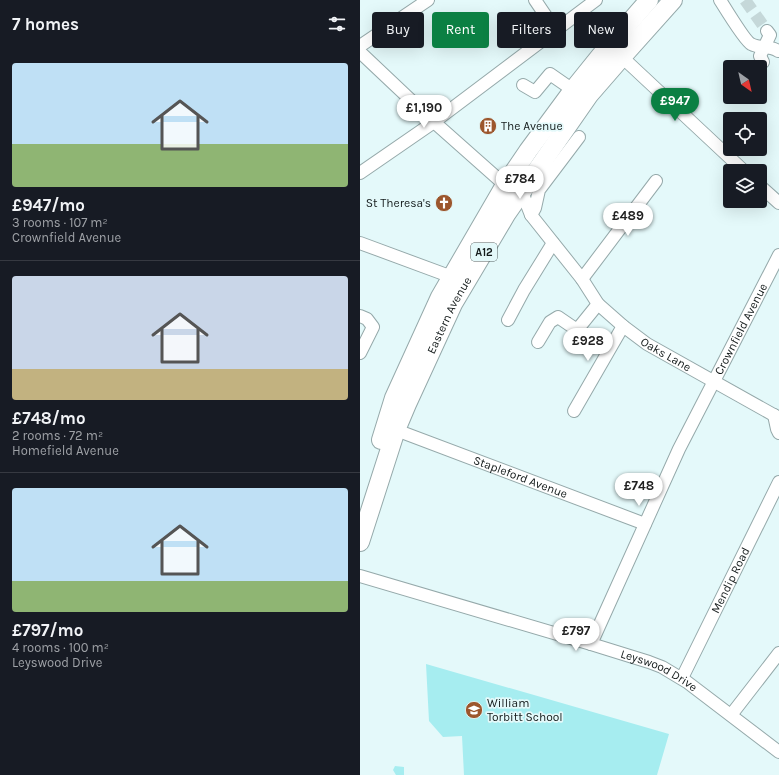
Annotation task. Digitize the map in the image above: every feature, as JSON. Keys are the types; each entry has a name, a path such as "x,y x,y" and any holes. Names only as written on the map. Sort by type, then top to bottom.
{"highway":[{"name":"Eastern Avenue","path":"360,506 394,398 440,296 505,186 528,151 601,55 649,0"},
{"name":"Eastern Avenue","path":"360,542 396,430 453,304 507,213 589,95 673,0"}],"street":[{"path":"360,46 428,0"},
{"path":"535,0 543,12"},
{"path":"566,23 596,0"},
{"path":"720,0 750,44 764,48 774,48 778,52"},
{"path":"762,60 760,56 770,35 767,31"},
{"path":"360,172 434,122 533,48"},
{"path":"360,52 505,186"},
{"path":"622,57 737,164"},
{"path":"523,85 535,92 550,74 573,90"},
{"path":"507,213 523,212 531,215 535,208 539,190 578,137"},
{"path":"582,279 656,181"},
{"name":"Oaks Lane","path":"522,192 531,215 582,279 598,304 623,326 647,344 776,416 777,429 779,433"},
{"path":"767,192 779,203"},
{"path":"360,243 452,277"},
{"path":"508,320 524,290 553,244"},
{"name":"Crownfield Avenue","path":"591,644 679,449 779,255"},
{"path":"538,342 550,322 558,317 577,330 598,304"},
{"path":"360,316 367,319 373,328 360,353"},
{"path":"574,411 623,326"},
{"name":"Stapleford Avenue","path":"396,430 645,524"},
{"name":"Mendip Road","path":"682,678 779,482"},
{"name":"Leyswood Drive","path":"360,576 649,662 682,678 779,752"},
{"path":"731,715 779,653"}],"shaded area":[{"name":"William Torbitt School","path":"426,664 669,734 657,775 464,775 462,736 443,737 429,721"},
{"path":"395,766 404,767 404,775 396,775 393,770"}],"tunnel":[{"path":"745,0 767,31"}],"place":[{"name":"The Avenue","path":"488,126"},
{"name":"St Theresa's","path":"444,203"},
{"name":"William Torbitt School","path":"474,710"}]}
